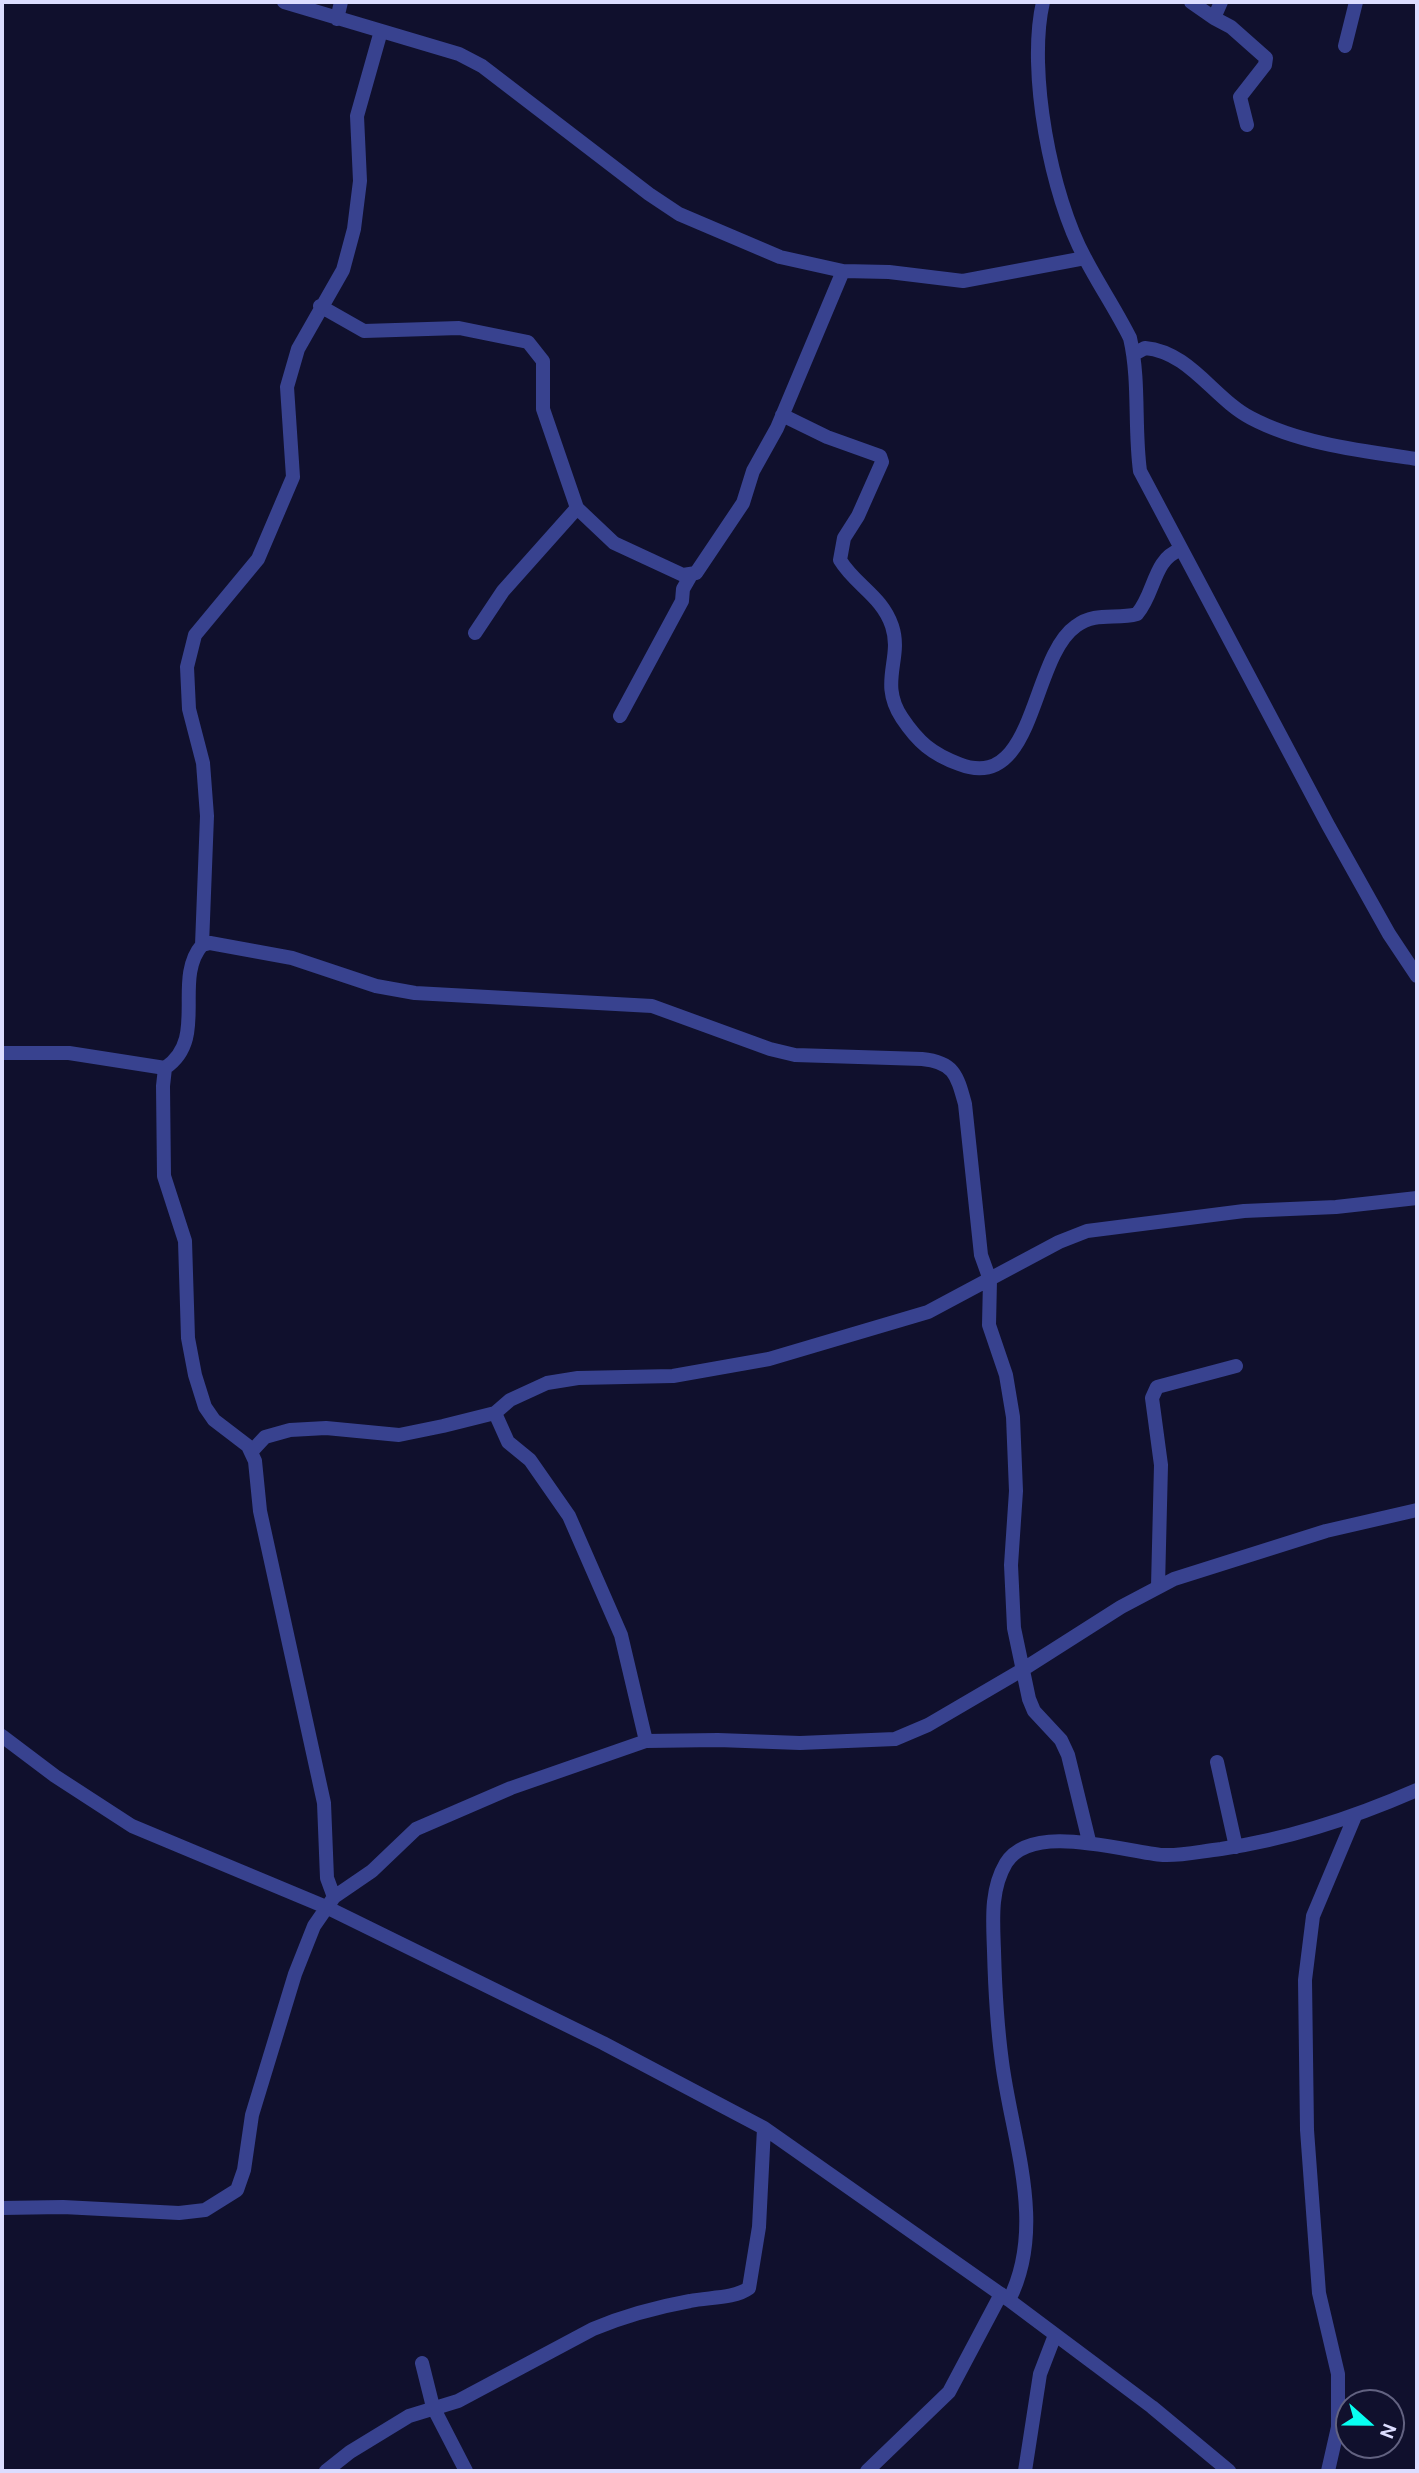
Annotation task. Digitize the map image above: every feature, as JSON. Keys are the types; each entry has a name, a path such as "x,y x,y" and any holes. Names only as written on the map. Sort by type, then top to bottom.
{"street":[{"path":"284,2 459,54 482,66 679,214 780,257 843,271 889,272 963,281 1085,258"},
{"path":"337,19 341,2"},
{"path":"1043,2 1038,21 1037,72 1046,135 1072,230 1130,338 1134,354 1136,441 1140,471 1180,550 1389,934 1417,976"},
{"path":"1191,2 1231,27 1266,58 1265,65 1240,97 1247,125"},
{"path":"1214,18 1221,2"},
{"path":"1345,46 1356,2"},
{"path":"2,1053 69,1053 160,1068 183,1051 187,1037 193,961 202,945 207,816 203,763 189,709 187,667 195,635 258,559 293,477 287,387 298,349 320,306 343,270 354,229 360,181 357,116 381,31"},
{"path":"320,306 364,331 459,328 528,342 543,361 543,408 577,508 614,544 683,575 691,575 696,573 737,514 753,471 782,415 843,271"},
{"path":"1134,354 1145,348 1177,358 1214,392 1252,419 1322,441 1417,459"},
{"path":"782,415 827,437 880,456 882,462 858,516 844,538 840,560 875,596 893,629 890,695 901,716 923,747 973,769 997,764 1015,750 1047,667 1074,627 1091,618 1137,614 1150,595 1163,561 1168,554 1180,550"},
{"path":"475,633 503,591 577,508"},
{"path":"620,716 682,601 683,589 691,575"},
{"path":"202,945 267,952 376,986 415,993 652,1006 795,1055 939,1060 950,1067 959,1082 965,1104 981,1255 990,1280 989,1325 1006,1375 1013,1417 1016,1490 1012,1602 1024,1686 1034,1711 1061,1740 1068,1755 1089,1841"},
{"path":"160,1068 163,1086 164,1176 185,1241 188,1338 195,1375 205,1406 214,1420 252,1451 260,1511 324,1803 330,1902"},
{"path":"252,1451 265,1437 290,1430 326,1428 399,1435 495,1413 510,1400 547,1383 578,1378 673,1376 769,1359 928,1312 1059,1242 1087,1231 1244,1211 1336,1207 1417,1198"},
{"path":"1158,1586 1161,1465 1152,1398 1157,1387 1236,1366"},
{"path":"495,1413 508,1442 530,1460 569,1516 621,1635 646,1741"},
{"path":"2,2208 63,2207 179,2213 205,2210 237,2190 244,2170 252,2115 303,1949 330,1902 372,1871 416,1829 511,1788 646,1741 718,1740 800,1744 895,1739 928,1725 1158,1586 1326,1531 1417,1510"},
{"path":"2,1736 55,1776 132,1826 330,1902 764,2128 1005,2297 1152,2407 1230,2471"},
{"path":"1217,1762 1236,1847"},
{"path":"867,2471 948,2392 1023,2268 1027,2227 999,2039 994,1898 999,1878 1014,1853 1041,1844 1089,1841 1167,1855 1236,1847 1293,1837 1355,1816 1417,1790"},
{"path":"1328,2471 1338,2427 1338,2374 1319,2293 1307,2130 1305,1980 1313,1916 1355,1816"},
{"path":"1331,1825 1345,1839"},
{"path":"326,2471 383,2431 433,2407 458,2401 559,2345 615,2320 688,2301 741,2293 749,2288 759,2227 764,2128"},
{"path":"1025,2471 1040,2374 1055,2335"},
{"path":"422,2363 433,2407 466,2471"}]}
